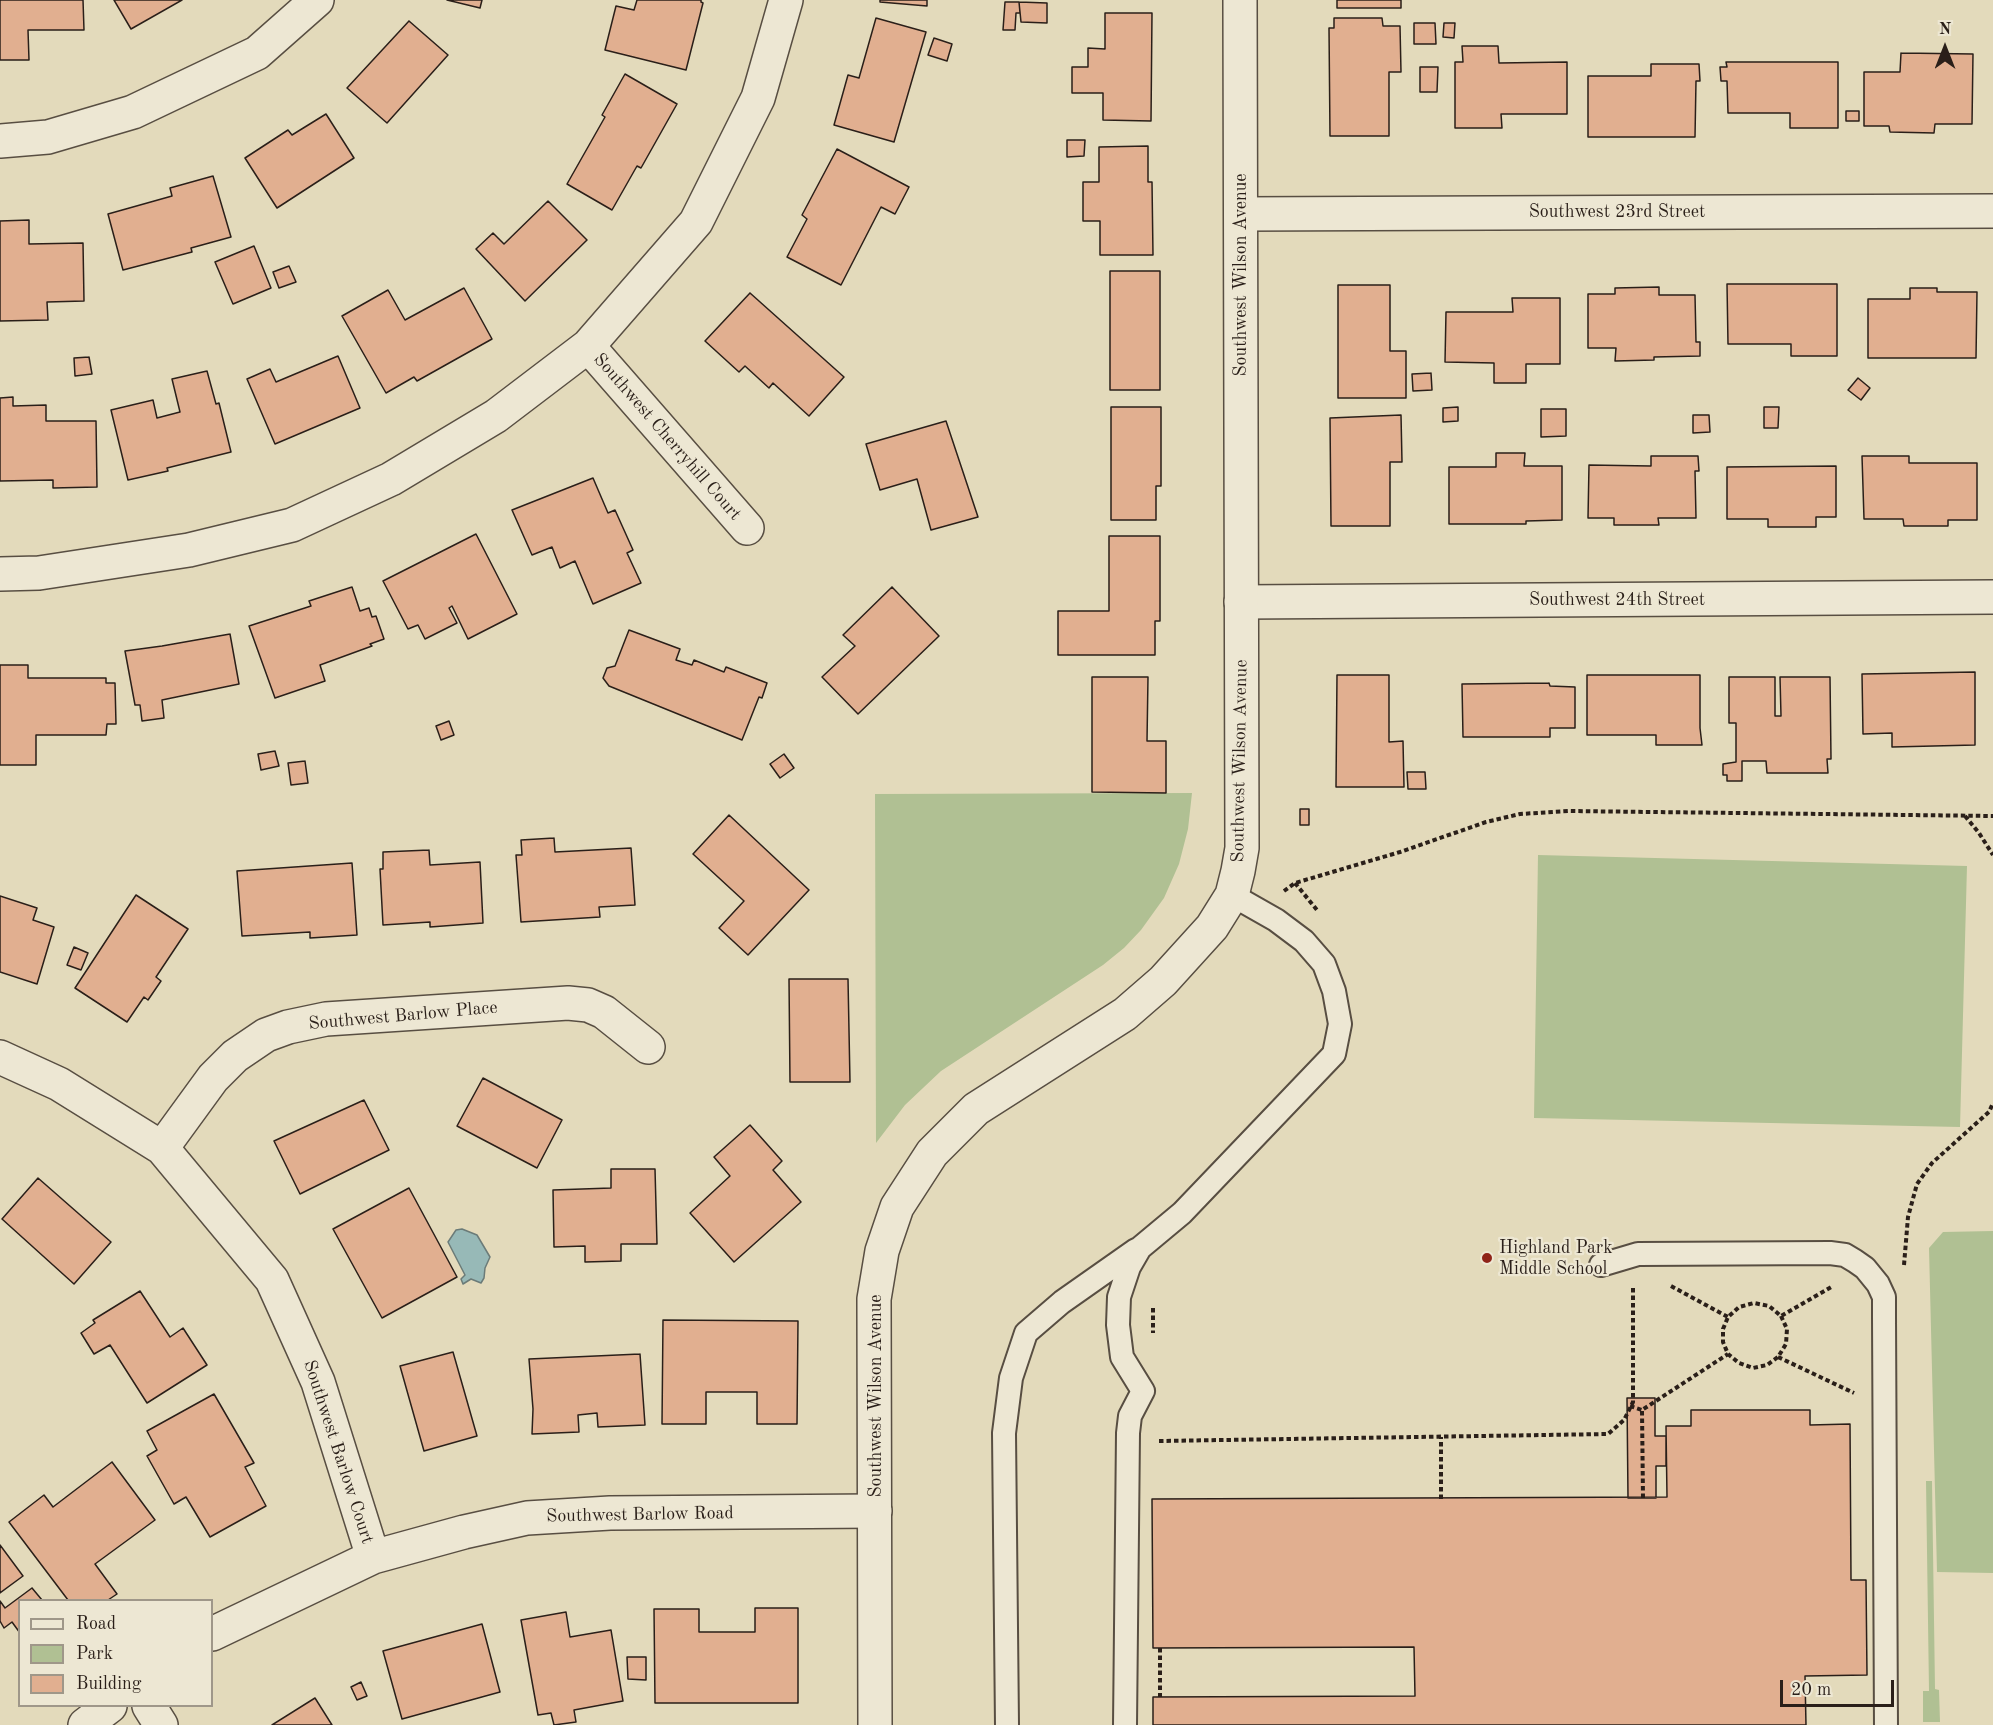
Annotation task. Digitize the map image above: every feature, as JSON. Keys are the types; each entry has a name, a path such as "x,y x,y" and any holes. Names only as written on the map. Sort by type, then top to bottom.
{"street":[{"path":"0,141 48,137 133,112 257,53 316,0"},
{"path":"0,574 39,573 189,550 292,525 391,478 496,416 588,346 696,222 758,98 786,0"},
{"name":"Southwest Wilson Avenue","path":"875,1725 874,1299 882,1251 897,1207 932,1153 976,1109 1125,1014 1163,981 1212,927 1245,902 1242,848 1240,0"},
{"name":"Southwest 23rd Street","path":"1241,213 1993,211"},
{"name":"Southwest Cherryhill Court","path":"588,346 747,528"},
{"name":"Southwest 24th Street","path":"1241,602 1993,597"},
{"name":"Southwest Barlow Place","path":"162,1148 213,1078 235,1056 266,1035 288,1027 326,1019 568,1003 588,1005 604,1012 648,1047"},
{"name":"Southwest Barlow Court","path":"0,1058 59,1084 162,1148 272,1280 318,1382 373,1557"},
{"name":"Southwest Barlow Road","path":"213,1634 373,1557 464,1532 527,1518 609,1513 875,1511"},
{"path":"85,1725 109,1707"},
{"path":"150,1707 161,1725"}],"lane":[{"path":"1007,1725 1004,1432 1011,1378 1026,1333 1062,1302 1140,1248 1182,1213 1334,1054 1340,1024 1334,992 1324,964 1304,941 1245,902"},
{"path":"1125,1725 1128,1433 1130,1416 1143,1391 1122,1357 1118,1325 1119,1297 1129,1267 1140,1248"},
{"path":"1601,1265 1638,1254 1830,1253 1845,1255 1872,1276 1884,1297 1886,1725"}],"path":[{"path":"1245,902 1295,883 1400,852 1486,822 1520,814 1568,811 1993,816"},
{"path":"1965,815 1993,855"},
{"path":"1295,883 1321,914"},
{"path":"1781,1316 1872,1276 1903,1269 1908,1217 1917,1184 1932,1163 1989,1112 1993,1103"},
{"path":"1664,1282 1728,1317"},
{"path":"1155,1442 1608,1434 1624,1420 1633,1402 1633,1292 1639,1287"},
{"path":"1153,1302 1153,1337"},
{"path":"1754,1303 1769,1306 1781,1316 1786,1329 1786,1344 1778,1357 1767,1365 1753,1368 1739,1363 1728,1354 1723,1342 1723,1329 1728,1317 1739,1307 1754,1303"},
{"path":"1642,1410 1728,1354"},
{"path":"1778,1357 1885,1408"},
{"path":"1630,1406 1642,1410"},
{"path":"1642,1410 1643,1498"},
{"path":"1441,1437 1441,1499"},
{"path":"1160,1648 1160,1697"}],"green space":[{"path":"1192,793 1188,829 1179,864 1164,898 1141,930 1103,965 941,1071 905,1105 876,1143 875,794"},
{"path":"1538,855 1967,866 1960,1127 1534,1118"},
{"path":"1993,1231 1993,1573 1937,1572 1929,1248 1943,1232"},
{"path":"1926,1481 1932,1481 1935,1689 1939,1690 1940,1722 1923,1722 1923,1691 1929,1691"}],"water":[{"path":"462,1229 477,1235 490,1257 481,1283 471,1279 463,1284 461,1279 465,1275 448,1242 456,1230"}],"building":[{"path":"0,0 83,0 84,30 28,30 29,60 0,60"},
{"path":"114,0 182,0 131,29"},
{"path":"447,0 482,0 480,8"},
{"path":"637,0 701,0 703,3 686,70 605,50 616,6 634,10"},
{"path":"880,0 927,0 927,6 880,2"},
{"path":"1337,0 1401,0 1401,8 1337,8"},
{"path":"1005,2 1019,2 1020,13 1016,13 1015,30 1003,30"},
{"path":"1019,2 1047,3 1047,23 1021,22"},
{"path":"1105,13 1152,13 1151,121 1103,120 1103,93 1072,93 1072,67 1088,67 1088,48 1105,49"},
{"path":"876,18 926,32 894,142 834,125 848,75 859,78"},
{"path":"1334,18 1382,18 1383,26 1400,26 1401,72 1389,72 1389,136 1330,136 1329,28 1334,28"},
{"path":"409,21 448,55 387,123 347,88"},
{"path":"1414,23 1435,23 1436,44 1414,44"},
{"path":"1444,23 1455,23 1454,38 1443,37"},
{"path":"934,38 952,44 947,61 928,55"},
{"path":"1462,46 1498,46 1499,63 1567,62 1567,114 1501,114 1502,128 1455,128 1455,62 1463,62"},
{"path":"1901,53 1973,54 1972,124 1935,124 1934,133 1890,132 1889,126 1864,126 1864,72 1900,72"},
{"path":"1726,62 1838,62 1838,128 1790,128 1790,113 1728,113 1727,81 1721,81 1720,67 1727,67"},
{"path":"1651,64 1699,64 1700,81 1696,81 1695,137 1588,137 1588,76 1651,76"},
{"path":"1420,67 1438,67 1437,92 1420,92"},
{"path":"625,74 677,104 641,168 637,166 612,210 567,184 605,117 602,115"},
{"path":"1846,111 1859,111 1859,121 1846,121"},
{"path":"326,114 354,158 277,208 245,158 288,130 292,135"},
{"path":"1067,140 1085,140 1084,156 1067,157"},
{"path":"1148,146 1148,182 1152,182 1153,255 1100,255 1100,221 1083,221 1083,182 1099,182 1099,147"},
{"path":"837,149 909,187 895,214 881,207 841,285 787,257 807,219 802,215"},
{"path":"213,176 231,237 191,248 192,252 123,270 108,214 172,196 170,188"},
{"path":"548,201 587,240 525,301 476,249 493,233 504,244"},
{"path":"29,220 29,244 83,243 84,301 47,302 48,320 0,321 0,221"},
{"path":"254,246 271,288 233,304 215,262"},
{"path":"289,266 296,282 279,288 273,272"},
{"path":"1110,271 1160,271 1160,390 1110,390"},
{"path":"1727,284 1837,284 1837,356 1791,356 1791,344 1728,344"},
{"path":"1338,285 1390,285 1390,351 1406,351 1406,398 1338,398"},
{"path":"1659,287 1659,295 1695,295 1696,342 1700,342 1700,356 1615,361 1616,348 1588,348 1588,294 1615,294 1615,288"},
{"path":"464,288 492,339 417,381 414,377 386,393 342,316 388,290 405,320"},
{"path":"1910,288 1937,288 1937,292 1977,292 1976,358 1868,358 1868,299 1910,299"},
{"path":"750,293 844,377 809,416 773,383 769,388 745,366 739,372 705,341"},
{"path":"1512,298 1560,298 1560,364 1526,364 1526,383 1494,383 1494,363 1445,362 1446,312 1513,312"},
{"path":"338,356 360,408 275,444 247,379 270,369 276,382"},
{"path":"89,357 92,374 75,376 74,358"},
{"path":"207,371 216,404 219,403 231,452 167,468 168,471 128,480 111,410 153,400 157,418 180,412 172,379"},
{"path":"1431,373 1432,390 1413,391 1412,374"},
{"path":"1858,378 1870,388 1861,400 1848,390"},
{"path":"13,397 13,406 46,405 46,421 96,421 97,487 53,488 53,480 0,481 0,398"},
{"path":"1111,407 1161,407 1161,486 1156,486 1156,520 1111,520"},
{"path":"1458,407 1458,421 1443,422 1443,408"},
{"path":"1764,407 1779,407 1778,428 1764,428"},
{"path":"1541,409 1566,409 1566,436 1541,437"},
{"path":"1401,415 1402,462 1390,462 1390,526 1331,526 1330,418"},
{"path":"1693,415 1709,415 1710,432 1693,433"},
{"path":"946,421 978,517 931,530 917,479 880,490 866,444"},
{"path":"1496,453 1525,453 1524,466 1562,466 1562,520 1526,521 1526,524 1449,524 1449,467 1496,467"},
{"path":"1651,456 1698,456 1699,471 1695,471 1696,518 1658,518 1659,525 1614,525 1614,518 1588,518 1589,465 1651,466"},
{"path":"1862,456 1909,456 1909,463 1977,463 1977,520 1948,520 1948,526 1904,526 1903,519 1864,519"},
{"path":"1836,466 1836,517 1816,517 1816,527 1768,527 1768,519 1727,519 1727,467"},
{"path":"593,478 608,513 615,510 633,550 627,553 641,583 593,604 575,561 560,568 552,547 532,555 512,510"},
{"path":"476,534 517,614 468,639 452,606 449,608 457,623 425,639 418,625 408,629 383,581"},
{"path":"1109,536 1160,536 1160,621 1155,621 1155,655 1058,655 1058,611 1109,611"},
{"path":"352,587 360,611 369,608 372,617 376,616 384,639 370,644 372,646 320,665 325,681 275,698 249,626 311,606 309,601"},
{"path":"892,587 939,636 858,714 822,677 855,646 843,635"},
{"path":"629,630 680,649 676,660 692,665 694,660 724,672 726,667 767,683 742,740 609,686 603,678 607,668 615,666"},
{"path":"230,634 239,684 162,700 164,718 142,721 140,705 135,705 125,651"},
{"path":"0,665 28,665 28,678 106,678 106,683 115,683 116,724 107,724 106,735 36,735 36,765 0,765"},
{"path":"1975,672 1975,745 1892,747 1892,733 1863,734 1862,674"},
{"path":"1337,675 1389,675 1389,742 1403,741 1404,787 1336,787"},
{"path":"1587,675 1700,675 1702,745 1656,745 1656,735 1587,735"},
{"path":"1092,677 1148,677 1147,741 1166,741 1166,793 1092,792"},
{"path":"1729,677 1775,677 1775,716 1781,716 1780,677 1830,677 1831,759 1827,759 1828,773 1767,773 1766,761 1742,761 1742,781 1727,781 1727,775 1723,775 1723,764 1736,762 1736,723 1729,723"},
{"path":"1549,683 1550,686 1575,687 1575,728 1550,728 1550,737 1463,737 1462,684"},
{"path":"449,721 454,735 441,740 436,726"},
{"path":"275,751 279,766 261,770 258,754"},
{"path":"784,754 794,768 780,778 770,764"},
{"path":"305,761 308,783 291,785 288,763"},
{"path":"1407,772 1425,772 1426,789 1408,789"},
{"path":"1300,809 1309,809 1309,825 1300,825"},
{"path":"729,815 809,890 748,955 719,928 744,901 693,854"},
{"path":"554,838 555,852 631,848 635,905 599,907 600,917 521,922 516,855 522,855 521,840"},
{"path":"429,850 430,865 480,862 483,923 430,927 430,922 383,925 380,869 383,869 383,852"},
{"path":"352,863 357,935 310,938 310,932 242,936 237,871"},
{"path":"136,895 188,929 156,977 161,981 148,1000 144,997 127,1022 75,988"},
{"path":"0,896 37,908 33,920 54,927 37,984 0,972"},
{"path":"74,947 88,953 81,970 67,965"},
{"path":"789,979 848,979 850,1082 790,1082"},
{"path":"483,1078 562,1120 537,1168 457,1126"},
{"path":"364,1100 389,1150 300,1194 274,1141"},
{"path":"750,1125 782,1161 773,1170 801,1202 734,1262 690,1213 730,1176 714,1157"},
{"path":"611,1169 655,1169 657,1244 621,1244 621,1261 585,1262 585,1246 554,1247 553,1190 611,1188"},
{"path":"38,1178 111,1242 74,1284 2,1219"},
{"path":"409,1188 457,1277 382,1318 333,1229"},
{"path":"140,1291 170,1337 183,1328 207,1365 147,1403 110,1345 94,1354 81,1333 95,1323 93,1320"},
{"path":"663,1320 798,1321 797,1424 757,1424 757,1392 706,1392 706,1424 662,1424"},
{"path":"453,1352 477,1436 424,1451 400,1366"},
{"path":"640,1354 645,1425 598,1427 597,1413 578,1415 579,1432 532,1434 533,1409 529,1359"},
{"path":"214,1394 254,1463 245,1467 266,1506 210,1537 186,1497 174,1504 147,1456 157,1450 147,1431"},
{"path":"1627,1398 1655,1398 1655,1436 1666,1436 1666,1466 1656,1466 1656,1498 1628,1498"},
{"path":"1691,1410 1810,1410 1810,1425 1850,1424 1851,1580 1866,1580 1867,1675 1805,1676 1806,1725 1153,1725 1153,1697 1415,1696 1414,1647 1153,1648 1152,1499 1667,1497 1666,1426 1691,1426"},
{"path":"112,1462 155,1520 95,1564 117,1594 110,1599 67,1599 9,1522 44,1495 53,1507"},
{"path":"0,1545 23,1576 0,1593"},
{"path":"32,1588 41,1599 18,1599 18,1630 12,1622 4,1628 0,1621 0,1601 5,1608"},
{"path":"755,1608 798,1608 798,1703 655,1703 654,1609 699,1609 699,1632 755,1632"},
{"path":"566,1612 570,1637 611,1630 623,1701 574,1710 576,1722 554,1725 551,1713 538,1715 521,1620"},
{"path":"482,1624 500,1692 402,1719 383,1651"},
{"path":"627,1657 646,1657 646,1680 628,1679"},
{"path":"361,1682 367,1696 357,1700 351,1687"},
{"path":"315,1698 332,1725 272,1725"}],"place":[{"name":"Highland Park Middle School","path":"1487,1258"}]}
